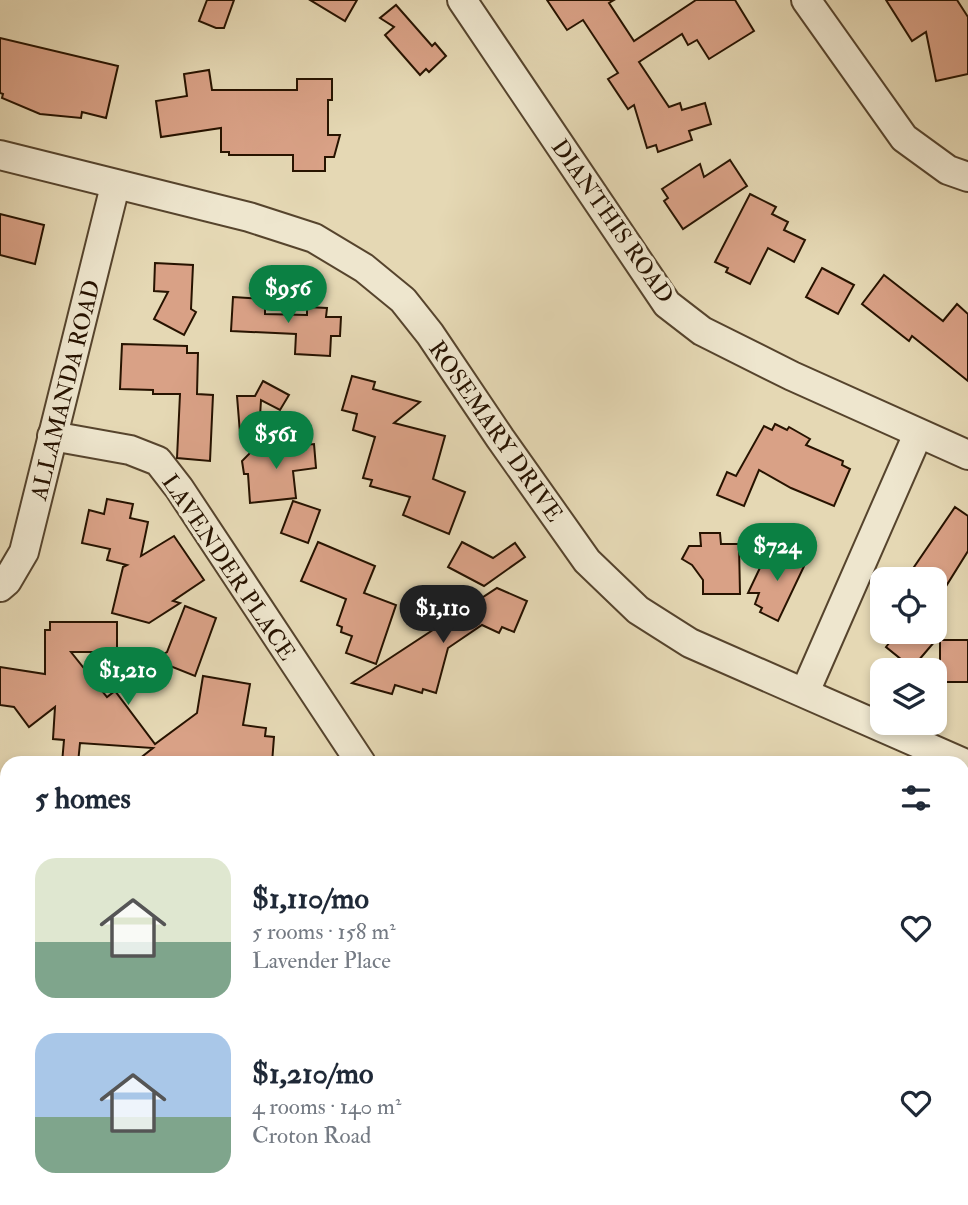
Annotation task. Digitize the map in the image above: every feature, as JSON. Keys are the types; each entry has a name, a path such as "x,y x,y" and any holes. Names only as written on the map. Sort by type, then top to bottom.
{"street":[{"name":"DIANTHIS ROAD","path":"462,0 667,304 702,331 792,376 968,455"},
{"path":"806,0 904,138 948,170 968,177"},
{"name":"ROSEMARY DRIVE","path":"0,156 248,217 314,238 364,268 402,300 430,334 587,561 638,610 690,643 948,756"},
{"name":"ALLAMANDA ROAD","path":"0,587 7,581 24,552 115,186"},
{"path":"806,692 918,434"},
{"name":"LAVENDER PLACE","path":"52,436 130,450 158,461 179,488 356,756"}],"building":[{"path":"207,0 234,0 224,28 216,28 199,21"},
{"path":"310,0 357,0 345,21"},
{"path":"547,0 614,0 609,3 634,41 696,0 735,0 754,31 709,59 697,40 688,45 682,34 639,62 669,107 680,103 682,110 705,103 711,124 689,131 692,140 658,152 656,145 647,148 634,105 628,109 608,79 618,73 583,20 567,30"},
{"path":"886,0 957,0 968,17 968,74 936,81 926,32 912,41"},
{"path":"396,5 432,46 435,43 446,56 429,72 426,69 420,75 385,35 394,27 380,18"},
{"path":"0,38 118,66 106,118 82,112 81,118 40,114 2,98"},
{"path":"209,70 212,90 297,90 297,79 332,79 332,100 328,100 328,135 340,135 334,157 325,157 325,171 293,171 293,155 229,155 229,152 221,152 221,128 161,137 156,101 187,96 184,74"},
{"path":"730,160 747,186 683,229 664,201 668,198 662,189 700,164 704,177"},
{"path":"750,194 776,207 772,214 788,222 784,230 805,240 794,262 768,248 750,284 726,272 728,268 715,262"},
{"path":"0,214 44,225 35,264 0,255"},
{"path":"155,263 193,265 191,309 196,312 184,335 154,319 168,292 154,291"},
{"path":"822,268 854,285 838,314 806,297"},
{"path":"884,275 943,321 957,304 968,314 968,381 912,336 909,341 862,304"},
{"path":"233,297 265,299 265,314 307,315 307,307 327,308 326,317 341,317 340,336 331,336 330,356 295,354 296,334 231,331"},
{"path":"122,344 187,346 187,353 198,353 197,394 213,395 210,461 177,458 180,394 153,394 153,390 120,389"},
{"path":"352,376 375,382 373,389 420,402 394,423 445,436 433,479 465,492 449,534 403,515 410,497 370,486 372,480 363,478 375,437 353,430 357,414 342,410"},
{"path":"263,381 289,395 280,410 261,400 259,433 240,433 237,396 255,396"},
{"path":"775,424 787,430 789,427 810,439 806,445 843,461 842,465 850,469 834,506 791,488 759,470 744,506 717,495 727,472 736,476 764,426 772,430"},
{"path":"314,444 316,468 293,471 296,498 250,503 248,474 244,474 242,461 253,450"},
{"path":"107,499 133,504 130,518 148,522 141,556 174,536 204,580 173,601 180,603 149,623 112,613 123,567 127,565 107,560 110,549 82,543 89,510 104,514"},
{"path":"293,501 320,510 308,543 281,533"},
{"path":"955,507 968,516 968,551 947,585 947,567 914,567"},
{"path":"700,533 720,533 721,544 739,544 740,594 703,594 703,580 692,565 682,559 689,546 701,546"},
{"path":"318,542 375,566 364,593 396,605 376,664 346,653 352,636 341,632 342,627 337,625 346,599 301,581"},
{"path":"462,542 493,558 515,543 525,557 484,586 448,567"},
{"path":"785,550 807,560 778,621 760,612 762,608 755,604 759,593 748,593 767,553 781,560"},
{"path":"497,588 527,601 514,632 502,627 499,633 482,625 448,648 436,693 423,689 422,693 395,685 392,694 352,683"},
{"path":"185,606 216,618 195,676 165,664 168,658 162,655 167,652"},
{"path":"50,622 117,622 117,652 71,652 107,697 115,691 155,744 197,713 203,676 250,684 243,725 266,728 265,736 274,737 273,756 143,756 153,748 80,743 79,756 63,756 64,740 53,739 55,707 29,727 14,707 0,705 0,667 45,674 45,630 50,630"},
{"path":"947,640 968,640 968,682 947,682 947,658 940,658 940,644 947,644"},
{"path":"888,644 933,644 921,658 900,658 886,647"}]}
